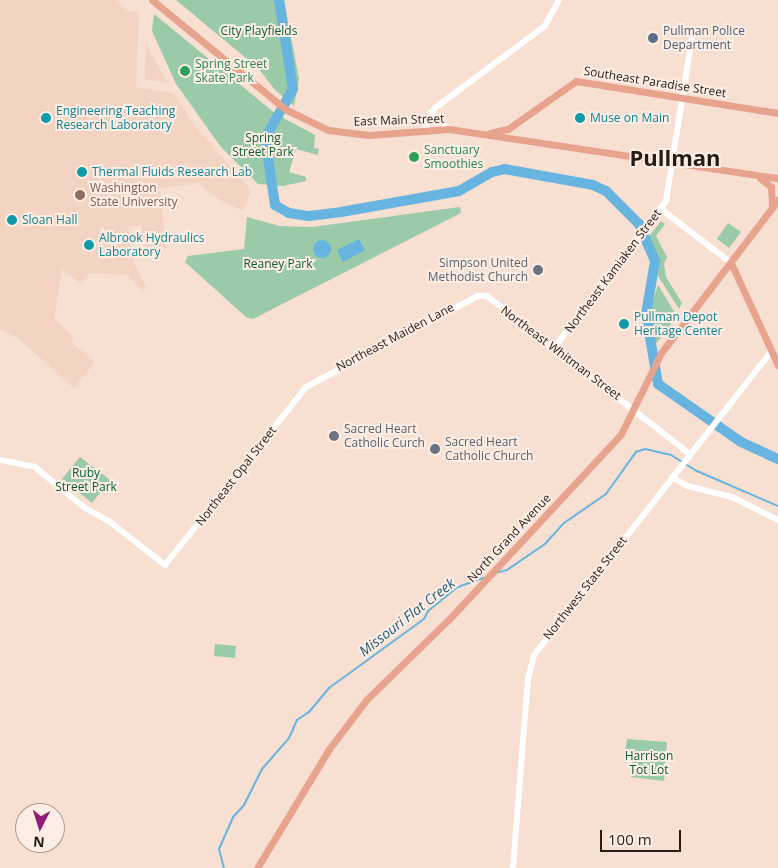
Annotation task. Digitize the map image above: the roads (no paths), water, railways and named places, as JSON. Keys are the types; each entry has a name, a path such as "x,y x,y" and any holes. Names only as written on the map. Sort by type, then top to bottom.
{"main road":[{"name":"East Main Street","path":"155,3 295,116 320,127 355,134 449,129 778,178"},
{"name":"Southeast Paradise Street","path":"484,134 504,131 576,81 778,112"},
{"path":"514,125 514,132 529,140"},
{"path":"741,173 770,185 773,200 767,216"},
{"path":"767,216 778,200"},
{"name":"North Grand Avenue","path":"257,868 346,724 366,699 420,648 612,444 634,410 661,353 767,216"},
{"path":"731,263 770,353 778,365"}],"street":[{"path":"425,130 431,112 545,26 559,0"},
{"name":"Northeast Kamiaken Street","path":"554,348 648,227 667,198 693,30"},
{"path":"431,112 435,120 449,129"},
{"path":"661,209 731,263"},
{"name":"Northeast Whitman Street","path":"487,296 634,410 688,457"},
{"name":"Northeast Maiden Lane","path":"306,387 471,297 487,296"},
{"name":"Northwest State Street","path":"513,868 528,679 534,656 770,353"},
{"name":"Northeast Opal Street","path":"0,460 35,467 85,508 110,522 165,565 306,387"},
{"path":"672,477 687,486 732,497 778,520"}],"water":[{"path":"359,239 365,250 343,262 337,250"},
{"path":"322,240 328,243 331,249 328,255 322,258 316,255 313,249 316,243"}],"waterway":[{"path":"279,0 293,89 265,138 275,205 289,213 309,216 341,212 459,191 492,172 505,169 593,185 606,191 639,224 655,261 646,314 658,384 741,442 778,459"},
{"name":"Missouri Flat Creek","path":"495,573 507,570 545,544 564,523 606,494 636,452 645,449 671,455 697,471 778,506"},
{"name":"Missouri Flat Creek","path":"224,868 219,849 233,817 244,805 262,769 289,738 297,720 309,712 329,688 424,619 428,611 458,587 483,578"}],"place":[{"name":"Pullman Police Department","path":"653,38"},
{"name":"Spring Street Skate Park","path":"185,71"},
{"name":"Engineering Teaching Research Laboratory","path":"46,118"},
{"name":"Muse on Main","path":"580,118"},
{"name":"Sanctuary Smoothies","path":"414,157"},
{"name":"Thermal Fluids Research Lab","path":"82,172"},
{"name":"Washington State University","path":"80,195"},
{"name":"Sloan Hall","path":"12,220"},
{"name":"Albrook Hydraulics Laboratory","path":"89,245"},
{"name":"Simpson United Methodist Church","path":"538,270"},
{"name":"Pullman Depot Heritage Center","path":"624,324"},
{"name":"Sacred Heart Catholic Curch","path":"334,436"},
{"name":"Sacred Heart Catholic Church","path":"435,449"}],"district":[{"name":"Pullman","path":"675,158"}],"park label":[{"name":"City Playfields","path":"259,31"},
{"name":"Spring Street Park","path":"263,145"},
{"name":"Reaney Park","path":"278,264"},
{"name":"Ruby Street Park","path":"86,480"},
{"name":"Harrison Tot Lot","path":"649,763"}]}
